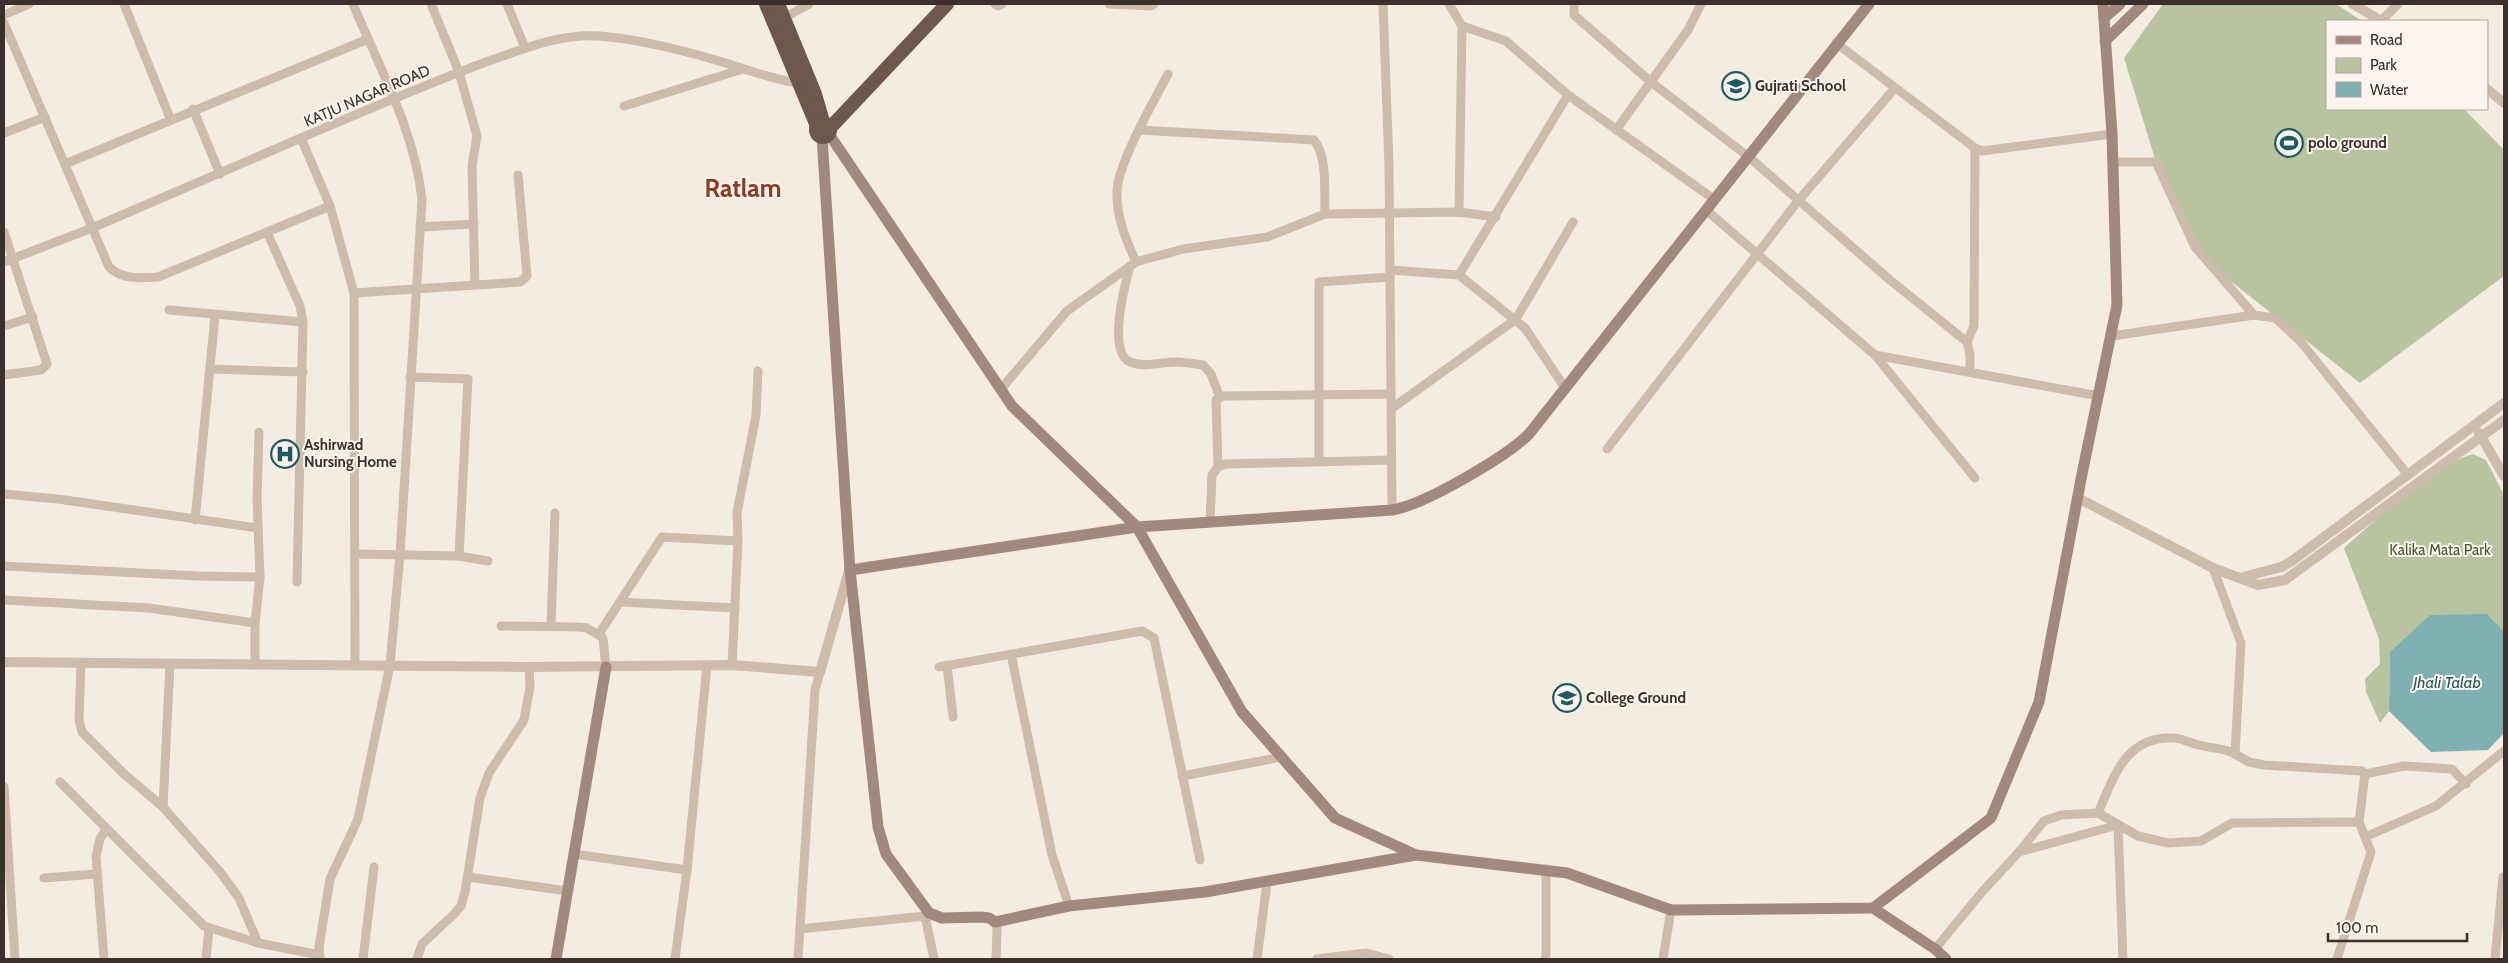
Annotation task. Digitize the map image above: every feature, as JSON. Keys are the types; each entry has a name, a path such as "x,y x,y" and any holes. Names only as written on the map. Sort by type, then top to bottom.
{"highway":[{"path":"764,4 780,14 815,94 825,129"},
{"path":"778,4 798,83 825,129"},
{"path":"825,129 936,4"},
{"path":"825,129 946,4"}],"main road":[{"path":"850,570 1137,527 1407,508 1517,446 1706,210 1750,158 1836,43 1870,4"},
{"path":"1873,908 1991,818 2039,702 2078,498 2112,336 2118,290 2112,134 2103,4"},
{"path":"2104,18 2120,4"},
{"path":"2105,41 2143,4"},
{"path":"825,129 1012,406 1137,527 1242,712 1335,818 1416,855"},
{"path":"825,129 850,570 878,827 886,854 927,915 942,918 981,917 989,918 995,922 1069,906 1205,892 1267,883 1416,855 1567,873 1671,910 1873,908 1940,956"},
{"path":"556,959 606,667"}],"street":[{"path":"4,14 29,4"},
{"path":"124,4 170,118"},
{"path":"60,782 209,928 258,943 320,957 319,947 330,879 358,819 390,665 400,554 422,200 419,171 394,100 353,4"},
{"path":"431,4 459,72 477,136 472,166 475,286"},
{"path":"507,4 525,48"},
{"path":"780,14 809,4"},
{"path":"995,4 998,6 1002,4"},
{"path":"1109,4 1142,6 1154,4"},
{"path":"1383,4 1389,212 1392,510"},
{"path":"1449,4 1462,26 1458,212"},
{"path":"1574,4 1574,15 1651,82 1750,158 1890,280 1967,342"},
{"path":"1616,130 1688,30 1700,4"},
{"path":"2353,4 2379,20"},
{"path":"2382,20 2398,4"},
{"path":"4,23 109,267 116,274 142,278 158,277 330,206"},
{"path":"1462,26 1506,41 1568,95 1715,200"},
{"name":"KATJU NAGAR ROAD","path":"355,665 354,293 330,206 301,138 459,72 543,42 570,37 598,36 633,40 743,69 777,81 798,83"},
{"path":"65,164 170,118 368,39"},
{"path":"1836,43 1975,148 1982,151 2112,134"},
{"path":"624,106 743,69"},
{"path":"1168,74 1139,130 1117,189 1123,233 1133,264 1122,294 1118,319 1123,355 1129,362 1148,365 1176,362 1203,365 1211,374 1220,398"},
{"path":"1607,449 1658,380 1716,310 1798,201 1895,88"},
{"path":"2488,90 2504,103"},
{"path":"1459,275 1568,95"},
{"path":"193,109 220,174"},
{"path":"4,133 45,117"},
{"path":"1139,130 1314,140 1319,146 1322,158 1325,214"},
{"path":"4,262 92,228 301,138"},
{"path":"1970,372 1970,355 1967,342 1974,326 1975,148"},
{"path":"2112,162 2156,162 2196,247 2254,315"},
{"path":"354,293 520,282 527,276 518,174"},
{"path":"1706,210 1875,355 1975,478"},
{"path":"1001,389 1067,311 1133,264 1183,249 1267,237 1325,214 1458,212 1496,216"},
{"path":"1391,410 1516,319 1573,222"},
{"path":"420,227 474,224"},
{"path":"4,232 47,364 42,370 4,375"},
{"path":"267,232 300,306 303,322 297,582"},
{"path":"1319,462 1320,282 1390,273 1459,275 1525,328 1565,388"},
{"path":"169,310 215,316 303,322"},
{"path":"2112,336 2254,315 2275,318 2300,341 2408,475"},
{"path":"195,520 215,316"},
{"path":"4,326 33,317"},
{"path":"1875,355 2099,396"},
{"path":"211,369 303,372"},
{"path":"732,665 738,541 737,513 756,415 758,371"},
{"path":"410,378 468,379 459,556"},
{"path":"1218,467 1215,412 1216,400 1223,396 1391,394"},
{"path":"2240,578 2273,570 2292,561 2504,404"},
{"path":"2078,498 2213,568 2258,585 2285,580 2504,420"},
{"path":"2474,426 2504,476"},
{"path":"255,664 255,623 260,577 258,528 259,432"},
{"path":"1210,522 1212,475 1218,467 1225,464 1392,460"},
{"path":"4,494 58,499 258,528"},
{"path":"550,626 555,513"},
{"path":"599,634 662,537 738,541"},
{"path":"356,554 459,556 488,561"},
{"path":"4,566 198,576 260,577"},
{"path":"2213,568 2241,643 2235,754"},
{"path":"798,959 816,690 850,570"},
{"path":"4,600 131,606 255,623"},
{"path":"620,602 735,608"},
{"path":"501,626 587,628 599,634 605,643 606,667"},
{"path":"953,717 943,666 1142,631 1148,633 1154,638 1200,860"},
{"path":"1011,654 1052,855 1069,906"},
{"path":"4,662 529,667 732,665 820,672"},
{"path":"81,663 79,720 82,732 123,772 164,807 220,872 239,898 258,943"},
{"path":"164,807 170,663"},
{"path":"675,959 707,665"},
{"path":"417,959 422,944 461,906 468,877 480,798 489,773 524,720 530,688 529,667"},
{"path":"2098,813 2126,757 2141,743 2173,738 2202,746 2224,748 2249,762 2264,765 2357,769 2365,774 2404,766 2452,768 2466,784"},
{"path":"2365,837 2436,806 2466,784 2504,750"},
{"path":"1182,776 1282,757"},
{"path":"2337,959 2371,852 2359,822 2365,774"},
{"path":"4,787 5,829 15,959"},
{"path":"1940,956 1982,892 2019,852 2044,821 2061,815 2098,813 2138,836 2168,843 2201,841 2232,823 2359,822"},
{"path":"2019,852 2118,825"},
{"path":"2118,825 2123,959"},
{"path":"104,959 97,874 97,848 106,829"},
{"path":"574,854 686,870"},
{"path":"362,959 374,867"},
{"path":"1546,869 1546,959"},
{"path":"44,878 97,874"},
{"path":"468,877 568,891"},
{"path":"2495,959 2503,877"},
{"path":"1257,959 1267,883"},
{"path":"1663,959 1671,910"},
{"path":"800,928 927,915 934,959"},
{"path":"995,922 998,930 996,959"},
{"path":"206,959 209,928"},
{"path":"1317,959 1366,953 1389,959"}],"green space":[{"path":"2163,4 2336,4 2360,20 2326,20 2326,110 2465,110 2504,150 2504,276 2360,383 2210,265 2195,247 2156,162 2124,58"},
{"name":"Kalika Mata Park","path":"2473,454 2486,460 2504,495 2504,631 2487,614 2390,652 2389,711 2380,723 2366,692 2365,679 2380,664 2379,639 2344,548 2422,482 2439,470"}],"water":[{"name":"Jhali Talab","path":"2487,614 2504,631 2504,733 2488,750 2431,752 2389,711 2390,652 2430,615"}],"place":[{"name":"Gujrati School","path":"1736,86"},
{"name":"polo ground","path":"2289,143"},
{"name":"Ashirwad Nursing Home","path":"285,454"},
{"name":"College Ground","path":"1567,698"}],"district":[{"name":"Ratlam","path":"743,188"}]}
